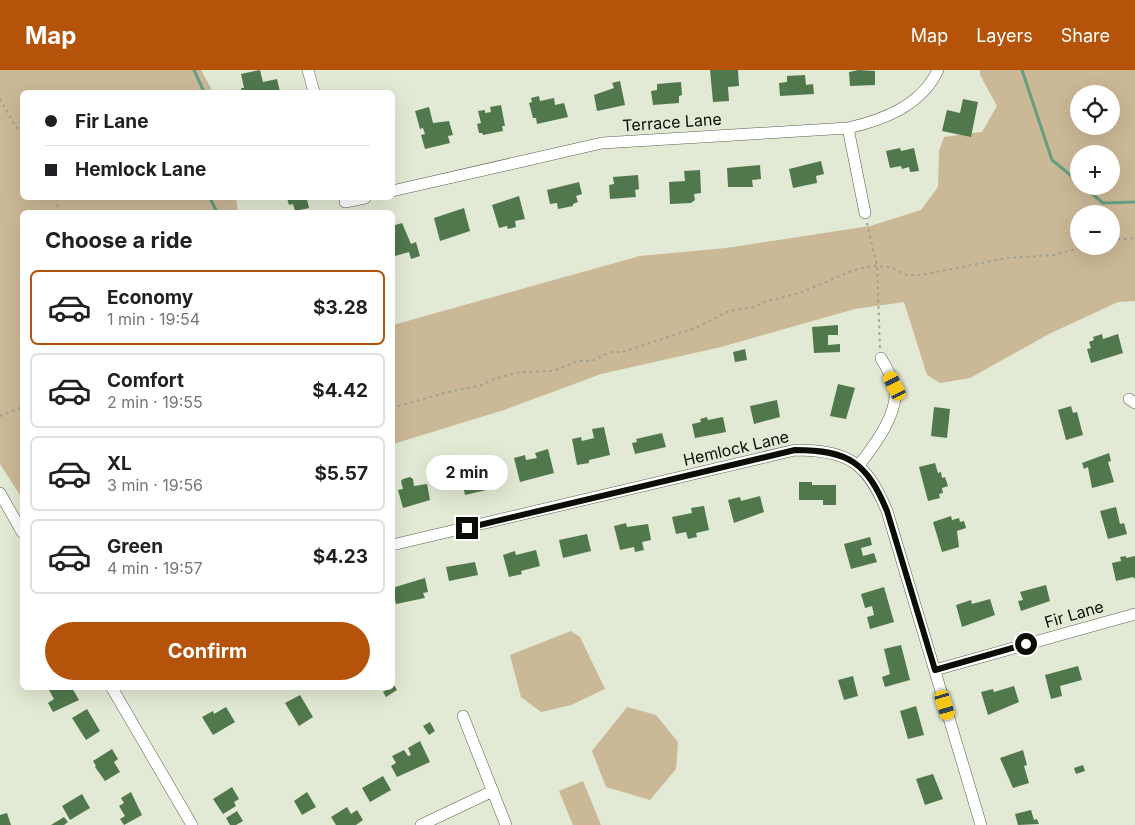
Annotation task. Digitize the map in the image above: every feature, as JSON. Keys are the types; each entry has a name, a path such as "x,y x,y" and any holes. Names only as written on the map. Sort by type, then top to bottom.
{"street":[{"path":"308,70 313,90"},
{"name":"Terrace Lane","path":"395,190 602,143 848,128 875,122 897,113 917,97 938,70"},
{"path":"848,128 865,212"},
{"path":"345,204 358,200"},
{"path":"859,465 875,444 892,413 895,386 881,358"},
{"name":"Hemlock Lane","path":"395,544 795,450 814,450 835,455 859,465 876,486 887,511 981,825"},
{"path":"0,493 20,528"},
{"name":"Fir Lane","path":"935,670 1135,614"},
{"path":"113,690 192,825"},
{"path":"463,716 506,825"},
{"path":"421,825 493,791"}],"path":[{"path":"0,99 16,127 20,130"},
{"path":"865,212 877,266 881,358"},
{"path":"1120,239 1135,238"},
{"path":"395,407 448,392 482,385 494,379 520,372 553,371 578,361 592,361 610,352 623,352 695,328 729,311 756,307 767,301 800,293 854,270 890,266 907,275 921,275 1007,258 1054,255 1070,251"},
{"path":"0,416 20,408"}],"shaded area":[{"path":"0,70 201,70 212,90 20,90 20,200 236,200 238,210 20,210 20,495 0,464"},
{"path":"980,70 1135,70 1135,301 1118,302 1049,334 970,378 940,383 927,375 904,302 855,309 721,347 601,374 504,410 395,443 395,324 640,256 726,248 870,226 921,210 938,187 939,151 944,137 982,132 997,106 980,75"},
{"path":"571,631 580,637 605,689 571,705 541,712 521,697 510,655"},
{"path":"627,707 656,715 678,742 676,769 650,800 606,787 592,751"},
{"path":"583,781 601,825 573,825 559,791"}],"building":[{"path":"260,70 263,82 277,79 280,90 242,90 241,88 244,88 241,74"},
{"path":"710,70 738,70 739,86 728,87 729,101 713,102"},
{"path":"859,70 875,71 875,85 850,86 849,72"},
{"path":"805,75 806,85 813,84 814,94 780,96 779,83 787,82 787,76"},
{"path":"620,81 625,105 597,111 594,95 614,88 612,83"},
{"path":"681,82 682,95 679,96 679,103 653,105 651,91 657,90 657,84"},
{"path":"539,96 540,101 554,98 555,105 564,103 568,117 537,124 536,118 533,118 529,103 532,102 531,98"},
{"path":"963,99 978,102 971,137 942,131 947,110 960,113"},
{"path":"501,105 505,126 502,126 503,131 483,135 479,133 477,124 481,123 478,111 485,110 485,113 491,112 490,107"},
{"path":"429,107 433,123 449,121 453,135 448,136 450,143 425,149 421,135 425,134 423,128 420,129 415,111"},
{"path":"900,148 901,151 914,148 919,171 910,172 909,167 902,169 901,166 890,168 886,151"},
{"path":"821,161 824,174 816,176 817,183 793,188 789,169"},
{"path":"760,165 761,179 752,180 753,187 728,187 727,168"},
{"path":"700,170 701,193 694,194 695,200 691,203 670,204 669,182 685,181 684,171"},
{"path":"638,175 639,189 635,190 636,197 610,199 609,185 614,184 613,177"},
{"path":"579,182 582,194 576,196 578,202 573,204 573,206 558,209 557,203 550,204 547,190"},
{"path":"519,196 525,219 515,221 516,227 508,229 507,226 499,228 492,205"},
{"path":"288,200 307,200 309,208 295,210 293,204 289,205"},
{"path":"464,208 470,231 440,241 434,218"},
{"path":"402,223 411,244 416,242 420,256 411,259 409,252 395,256 395,225"},
{"path":"838,325 838,335 828,335 828,345 840,344 840,352 814,353 812,327"},
{"path":"1102,334 1103,339 1118,334 1123,353 1091,363 1087,349 1091,348 1089,342 1094,340 1093,337"},
{"path":"745,349 747,360 735,362 733,352"},
{"path":"838,384 855,388 846,419 830,416"},
{"path":"777,400 780,417 754,424 750,406"},
{"path":"1071,406 1073,413 1077,412 1083,435 1066,440 1058,410"},
{"path":"934,407 950,409 947,438 931,436"},
{"path":"707,417 708,420 723,417 726,432 695,438 692,424 701,422 700,419"},
{"path":"604,427 610,455 589,460 589,463 577,465 572,439 581,437 582,441 594,438 592,429"},
{"path":"662,433 666,447 635,454 632,443 637,442 636,439"},
{"path":"548,449 554,473 520,482 514,458 525,455 526,460 537,458 535,453"},
{"path":"1109,453 1111,461 1108,462 1114,482 1092,488 1088,467 1084,469 1082,463"},
{"path":"935,463 938,473 941,472 942,478 945,477 948,486 942,488 943,493 939,494 940,498 928,501 919,467"},
{"path":"492,474 495,488 465,495 462,481"},
{"path":"410,477 413,479 414,486 427,484 430,500 403,508 398,490 403,489 401,481"},
{"path":"799,482 812,482 812,485 836,485 836,505 823,505 823,500 799,500"},
{"path":"760,496 764,512 734,523 728,500 740,497 741,501"},
{"path":"704,506 709,530 696,533 697,537 688,539 686,532 676,534 672,517 692,513 691,508"},
{"path":"1116,507 1120,524 1124,523 1127,534 1108,539 1100,511"},
{"path":"951,516 952,520 959,518 960,522 964,521 966,528 957,531 959,547 942,552 933,522"},
{"path":"626,523 627,527 648,524 651,540 642,542 644,550 635,552 634,547 620,550 614,526"},
{"path":"587,534 591,551 563,558 559,540"},
{"path":"870,537 872,545 861,548 863,556 874,553 877,562 851,569 844,544"},
{"path":"536,550 540,566 521,571 522,574 509,577 503,555 515,551 516,555"},
{"path":"1126,556 1126,558 1135,556 1135,579 1133,577 1116,581 1112,563 1121,561 1120,557"},
{"path":"475,562 478,575 449,581 446,567"},
{"path":"425,578 428,592 423,593 425,598 396,604 395,587"},
{"path":"1046,585 1050,601 1021,611 1018,601 1023,600 1020,592"},
{"path":"884,587 894,622 870,629 867,617 874,615 872,606 865,608 861,594"},
{"path":"990,599 995,615 962,627 956,605 971,600 972,604"},
{"path":"901,645 910,680 885,687 882,677 890,674 884,649"},
{"path":"1078,666 1082,680 1060,686 1062,696 1051,699 1045,675"},
{"path":"853,676 858,696 844,700 838,680"},
{"path":"1014,686 1019,702 988,715 981,692 993,689 994,692"},
{"path":"395,687 397,690 386,697 383,692 395,690"},
{"path":"49,690 73,690 79,700 53,712 48,703 54,699"},
{"path":"300,695 313,717 299,726 285,703"},
{"path":"916,706 924,735 908,739 900,711"},
{"path":"226,707 235,722 213,735 202,717 213,711 214,714"},
{"path":"87,709 100,731 86,740 72,718"},
{"path":"430,722 435,731 429,735 423,726"},
{"path":"420,741 430,762 397,777 391,766 396,763 392,756 404,750 408,756 411,755 408,748"},
{"path":"112,749 118,759 114,762 120,772 105,781 93,761"},
{"path":"1023,750 1027,765 1024,766 1029,783 1013,788 1000,758"},
{"path":"1083,765 1085,771 1076,774 1074,768"},
{"path":"933,774 943,799 925,805 916,779"},
{"path":"383,776 391,790 370,802 362,788"},
{"path":"232,787 239,799 234,802 236,806 223,814 213,799"},
{"path":"131,792 142,815 124,825 120,819 125,816 119,806 124,803 121,798"},
{"path":"307,792 316,807 302,815 294,801"},
{"path":"82,794 90,808 70,820 62,806"},
{"path":"347,807 351,814 357,810 363,820 356,825 336,825 331,817"},
{"path":"1031,810 1034,820 1037,819 1039,824 1018,825 1015,814"},
{"path":"237,811 243,821 236,825 230,825 226,818"},
{"path":"7,813 11,825 0,825 0,815"},
{"path":"64,817 68,822 64,825 51,825"}],"waterway":[{"path":"194,70 203,90"},
{"path":"1022,70 1052,160 1070,175"},
{"path":"1094,195 1103,203 1135,202"},
{"path":"211,200 216,210"}],"route":[{"path":"467,528 727,468 795,450 814,450 835,455 859,465 876,486 887,511 935,670 1026,644"}]}
